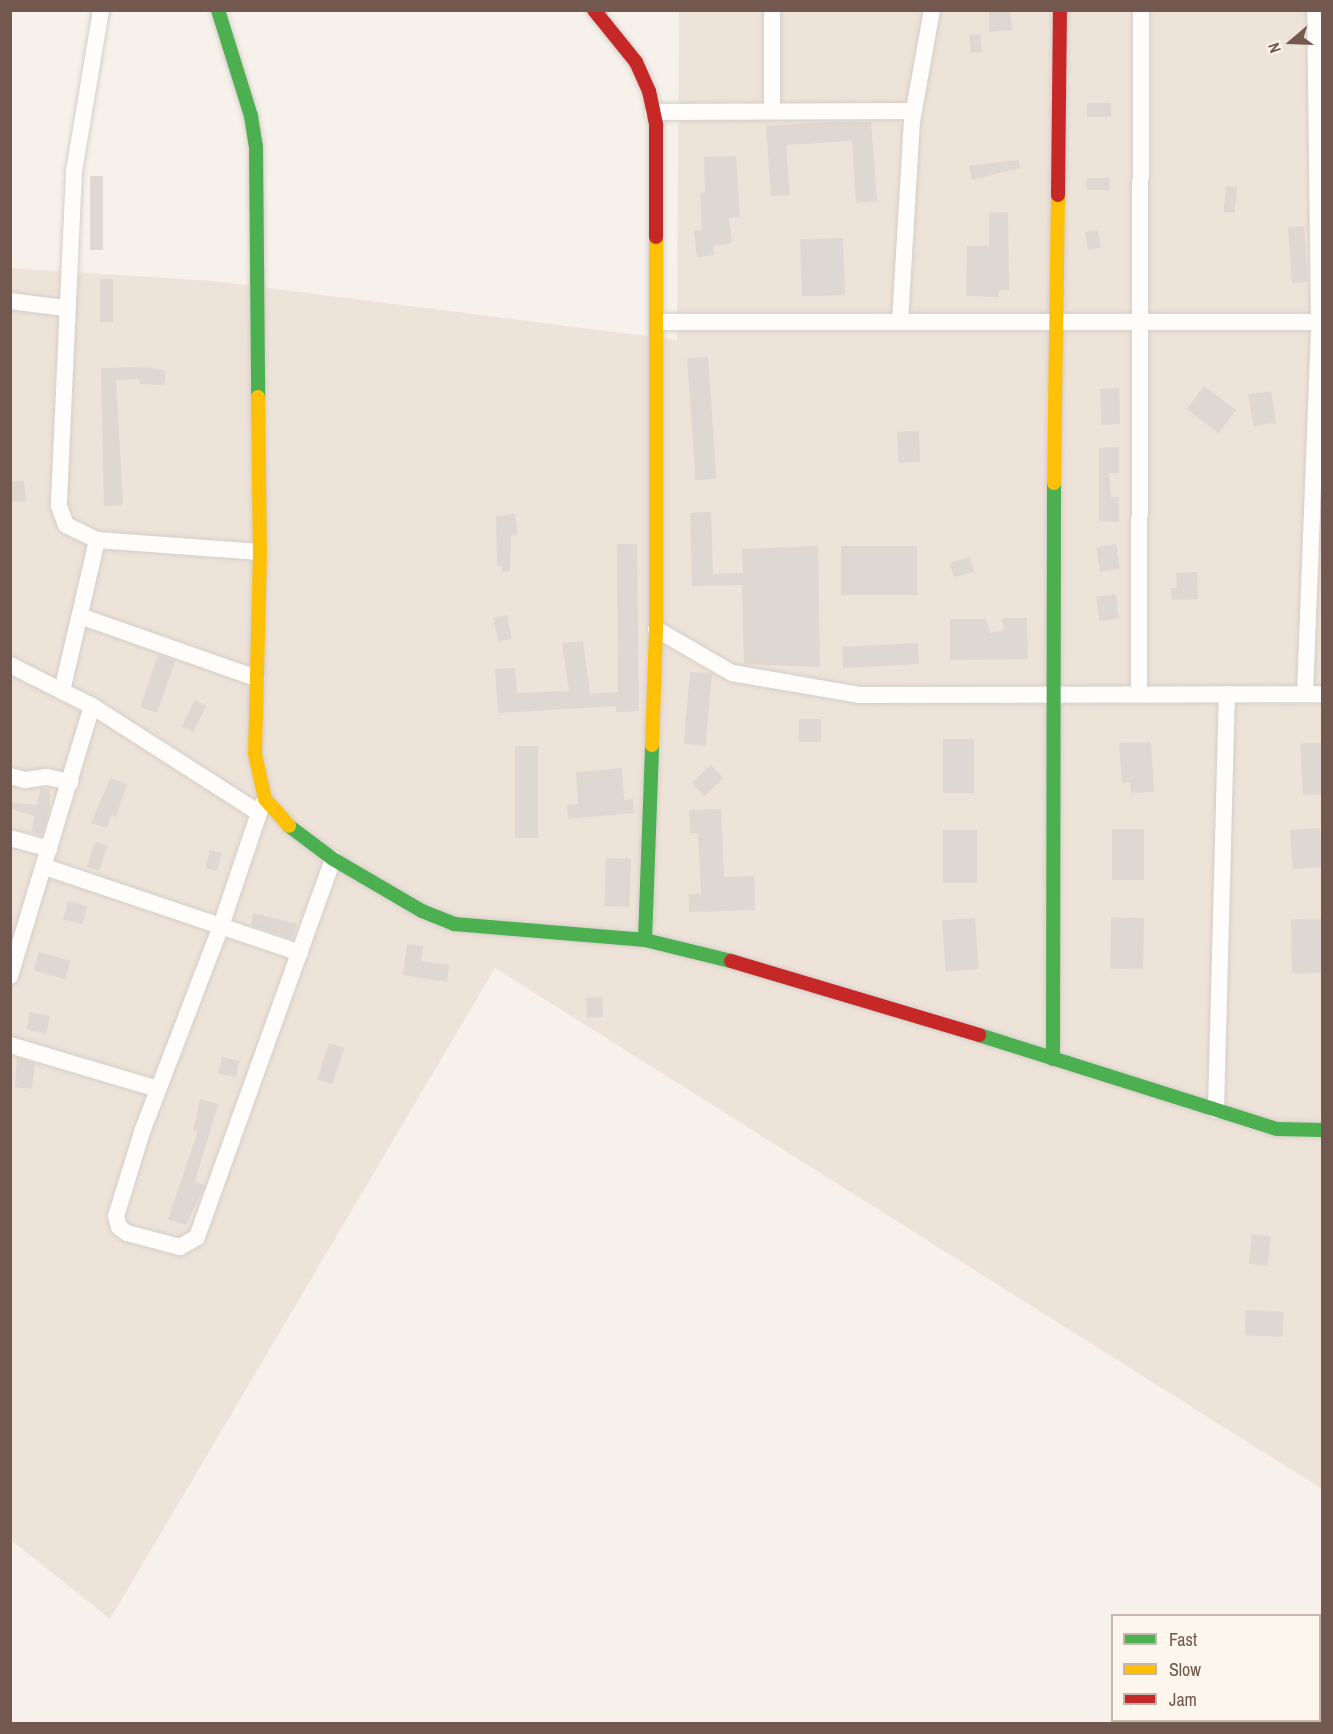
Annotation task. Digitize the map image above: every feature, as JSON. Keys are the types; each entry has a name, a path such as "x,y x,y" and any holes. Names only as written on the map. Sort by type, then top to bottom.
{"street":[{"path":"101,10 77,142 65,308 59,506 66,525 97,540 260,552"},
{"path":"218,10 251,116 256,146 260,552 255,754 262,806 221,926 158,1089 116,1216 119,1227 127,1233 180,1247 197,1238 333,859"},
{"path":"594,10 636,62 649,91 653,112 657,322 656,629 645,940"},
{"path":"772,10 772,111"},
{"path":"900,322 914,111 932,10"},
{"path":"1053,1059 1052,692 1060,10"},
{"path":"1139,692 1141,10"},
{"path":"1305,694 1321,322 1315,10"},
{"path":"653,112 914,111"},
{"path":"10,301 65,308"},
{"path":"657,322 1321,322"},
{"path":"62,691 97,540"},
{"path":"80,615 256,678"},
{"path":"656,629 732,673 777,684 818,686 859,695 1052,692 1323,694"},
{"path":"10,665 92,706 262,806 333,859 422,911 454,924 645,940 778,972 1277,1129 1323,1130"},
{"path":"1216,1110 1227,694"},
{"path":"10,976 16,941 45,867 92,706"},
{"path":"10,776 25,780 47,777 70,782"},
{"path":"10,838 50,849"},
{"path":"45,867 300,953"},
{"path":"10,1045 158,1089"}],"shaded area":[{"path":"679,11 1322,11 1322,1489 495,968 110,1619 11,1540 10,268 212,281 677,340"}],"building":[{"path":"989,10 1010,10 1012,30 989,32"},
{"path":"980,34 982,52 971,53 969,35"},
{"path":"1087,103 1111,103 1111,117 1087,117"},
{"path":"871,122 877,201 856,203 852,141 786,145 790,195 771,196 766,126"},
{"path":"736,156 740,217 729,218 732,243 713,246 714,255 697,257 694,231 702,230 700,193 705,192 704,157"},
{"path":"1019,160 1020,168 972,180 969,166"},
{"path":"90,176 103,176 103,250 90,250"},
{"path":"1087,178 1110,178 1110,190 1087,190"},
{"path":"1226,186 1237,187 1235,213 1224,212"},
{"path":"1008,212 1009,290 999,290 999,297 966,296 967,246 989,246 989,213"},
{"path":"1304,226 1308,282 1292,283 1288,227"},
{"path":"1098,230 1101,248 1088,250 1085,232"},
{"path":"843,238 845,295 802,296 800,240"},
{"path":"100,279 113,279 113,322 100,322"},
{"path":"708,357 717,479 696,480 687,358"},
{"path":"146,367 166,371 164,385 140,384 139,379 116,380 123,505 104,506 101,368"},
{"path":"1204,386 1236,410 1218,433 1187,409"},
{"path":"1119,388 1120,424 1101,425 1100,389"},
{"path":"1271,391 1276,423 1253,426 1248,395"},
{"path":"919,431 920,462 898,463 897,432"},
{"path":"1119,447 1119,473 1109,473 1111,497 1119,497 1119,522 1099,521 1099,448"},
{"path":"10,481 24,481 26,501 10,502"},
{"path":"711,512 713,574 743,573 742,549 818,546 820,667 744,664 742,585 692,586 690,513"},
{"path":"515,514 518,535 511,536 510,571 502,572 502,566 497,566 496,516"},
{"path":"617,544 637,544 639,711 616,712 616,706 498,713 495,669 515,668 517,693 569,691 562,643 583,641 590,694 618,692"},
{"path":"1116,544 1120,569 1100,572 1096,547"},
{"path":"841,546 917,546 917,595 841,595"},
{"path":"970,557 974,571 954,577 950,563"},
{"path":"1197,572 1198,599 1172,600 1171,588 1177,588 1176,573"},
{"path":"1116,594 1119,619 1099,621 1096,596"},
{"path":"507,615 512,638 498,641 493,618"},
{"path":"1002,618 1027,618 1028,659 950,660 950,619 986,619 990,633 1004,630"},
{"path":"918,643 919,664 843,668 842,647"},
{"path":"158,655 175,661 157,713 140,707"},
{"path":"690,672 712,674 706,746 684,744"},
{"path":"195,700 207,706 193,732 182,726"},
{"path":"799,719 821,719 821,742 799,742"},
{"path":"943,739 974,739 974,793 943,793"},
{"path":"1151,742 1154,792 1131,793 1130,782 1122,783 1119,743"},
{"path":"1300,743 1323,743 1323,794 1303,795"},
{"path":"515,746 538,746 538,838 515,838"},
{"path":"711,765 723,778 704,796 692,783"},
{"path":"622,768 624,800 633,799 634,813 568,819 567,805 578,804 576,772"},
{"path":"110,778 127,784 116,817 111,815 107,828 91,823"},
{"path":"41,788 50,790 50,808 42,834 32,832 34,816 10,809 10,802 36,805"},
{"path":"721,809 724,877 754,876 755,910 689,912 689,894 701,894 698,833 690,833 689,810"},
{"path":"1320,828 1322,867 1293,869 1290,830"},
{"path":"1112,829 1144,829 1144,880 1112,880"},
{"path":"943,830 977,830 977,883 943,883"},
{"path":"95,842 107,846 99,871 87,867"},
{"path":"210,850 222,853 217,871 205,868"},
{"path":"606,858 631,859 629,907 604,906"},
{"path":"68,901 87,906 82,925 63,919"},
{"path":"253,913 297,924 292,939 251,925"},
{"path":"1111,917 1144,918 1143,969 1110,968"},
{"path":"975,918 979,969 946,971 942,920"},
{"path":"1321,919 1322,973 1292,974 1291,920"},
{"path":"407,944 423,946 421,961 449,965 447,982 403,975"},
{"path":"39,952 71,961 65,979 34,970"},
{"path":"602,997 603,1017 587,1018 586,998"},
{"path":"30,1012 50,1016 46,1033 27,1030"},
{"path":"329,1043 344,1048 332,1084 317,1079"},
{"path":"222,1057 240,1061 236,1078 218,1074"},
{"path":"17,1058 35,1063 32,1089 15,1087"},
{"path":"200,1099 218,1104 195,1182 205,1185 186,1225 168,1219 198,1131 193,1130"},
{"path":"1252,1234 1271,1236 1268,1266 1249,1264"},
{"path":"1246,1310 1284,1312 1283,1337 1245,1335"}],"traffic: fast":[{"path":"218,10 251,116 256,146 258,397"},
{"path":"1053,1059 1054,483"},
{"path":"645,940 652,745"},
{"path":"289,826 333,859 422,911 454,924 645,940 731,961"},
{"path":"979,1035 1277,1129 1322,1130"}],"traffic: slow":[{"path":"1054,483 1058,195"},
{"path":"652,745 656,629 656,237"},
{"path":"258,397 260,552 255,754 265,799 289,826"}],"traffic: jam":[{"path":"594,10 636,62 649,91 656,125 656,237"},
{"path":"1058,195 1060,10"},
{"path":"731,961 979,1035"}]}
